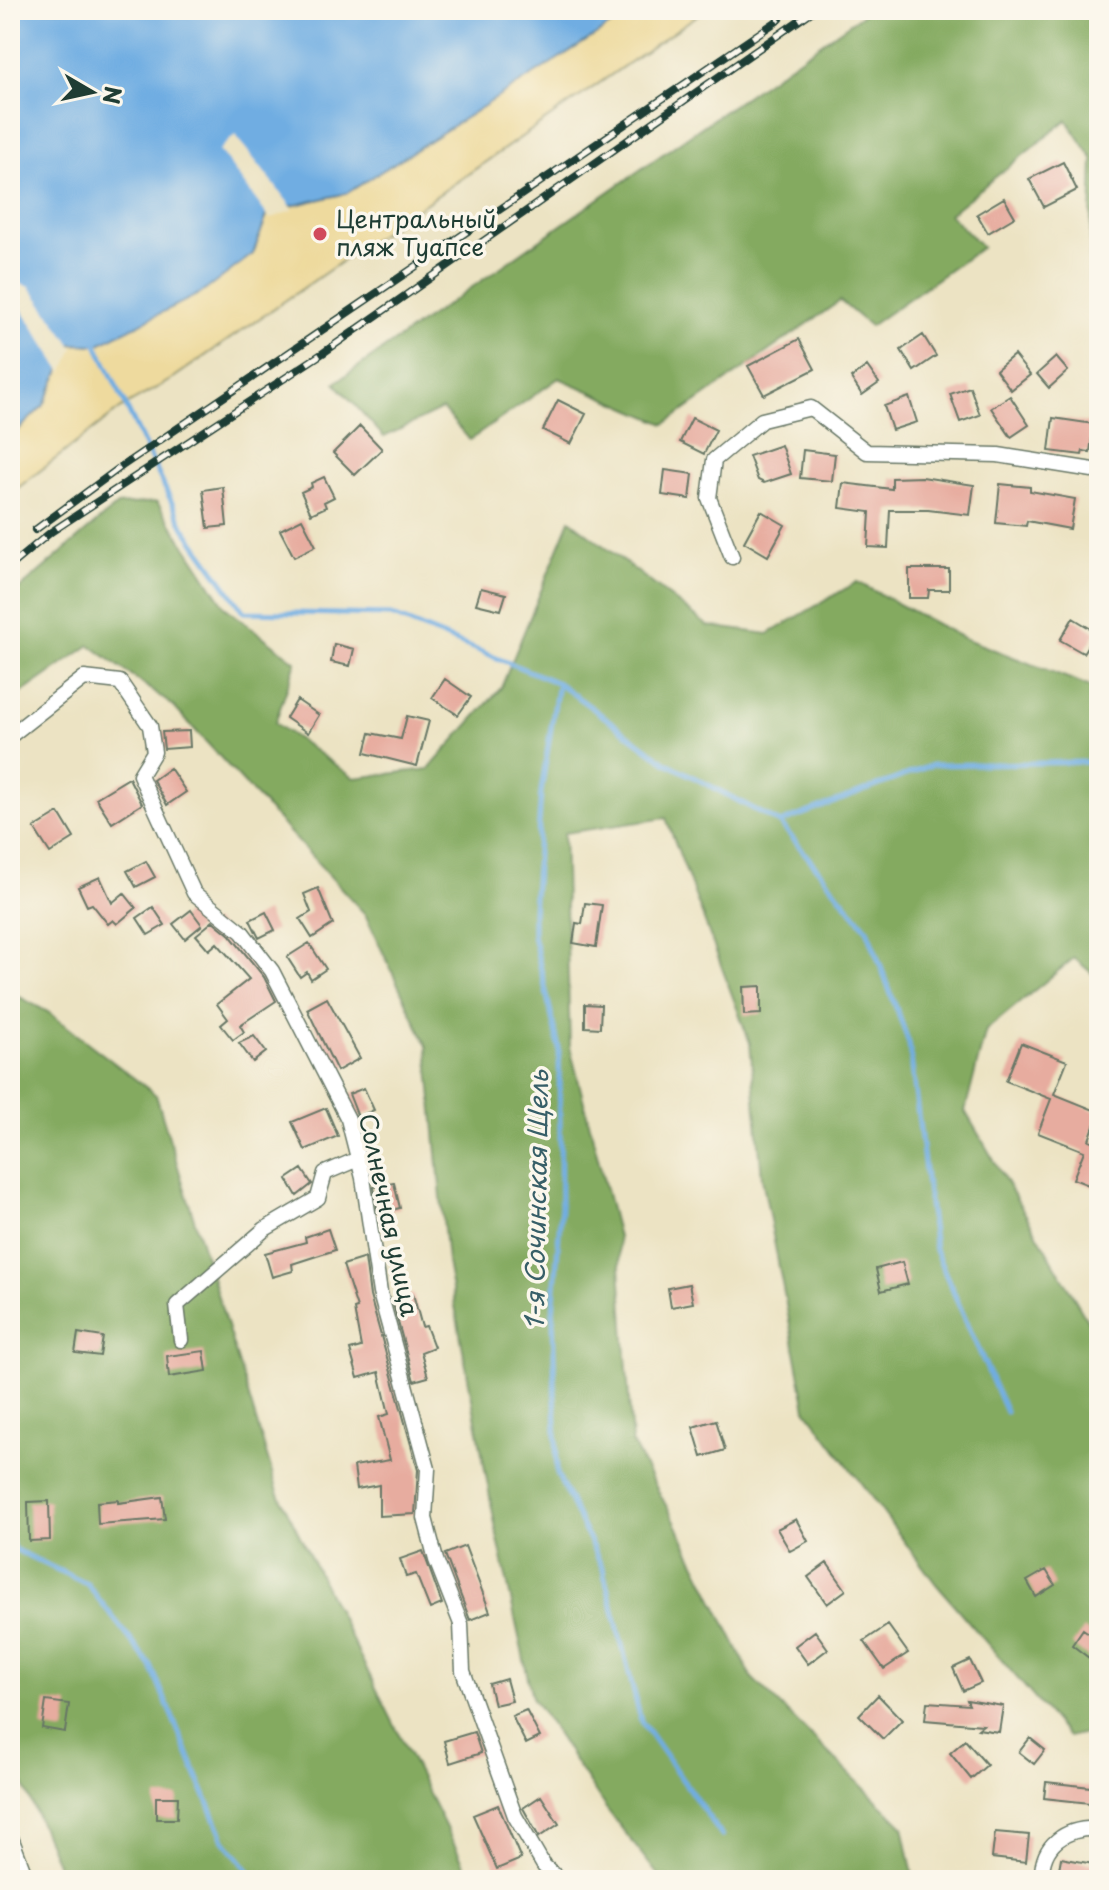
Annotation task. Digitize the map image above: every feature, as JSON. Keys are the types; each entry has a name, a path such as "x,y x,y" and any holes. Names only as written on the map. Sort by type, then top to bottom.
{"street":[{"path":"732,557 709,498 714,460 762,420 811,408 867,452 998,455 1099,471"},
{"name":"Солнечная улица","path":"10,736 84,678 120,682 150,726 154,752 140,775 194,893 242,932 272,971 348,1119 358,1159 380,1293 428,1469 425,1518 436,1560 461,1624 463,1671 515,1816 544,1866 560,1880"},
{"path":"181,1340 177,1305 265,1229 318,1198 325,1173 358,1159"},
{"path":"1042,1880 1042,1866 1056,1839 1080,1828 1099,1829"},
{"path":"10,1835 27,1880"}],"green space":[{"path":"869,10 1099,10 1099,298 1089,281 1093,159 1067,120 949,214 982,247 870,326 840,301 665,424 559,378 470,440 442,409 384,437 335,383"},
{"path":"157,502 226,608 296,662 275,723 354,778 429,769 501,688 570,520 708,626 768,634 857,582 961,637 1099,690 1099,979 1074,958 986,1030 965,1111 1099,1340 1099,1730 1068,1737 936,1584 806,1409 762,1178 750,1043 666,818 564,833 570,1047 618,1237 632,1443 752,1678 903,1826 914,1880 662,1880 605,1807 532,1697 496,1530 447,1262 427,1046 365,914 173,706 90,645 10,701 10,597 117,505"},
{"path":"10,992 48,1012 156,1095 278,1492 472,1880 64,1880 10,1752"}],"sand":[{"name":"Центральный пляж Туапсе","path":"631,10 705,10 169,381 124,406 10,494 10,438 44,405 72,344 98,345 253,254 267,215 347,193"}],"water":[{"path":"10,10 631,10 347,193 267,215 253,254 203,292 97,345 72,344 44,405 10,438"}],"pier":[{"path":"235,135 293,210 270,219 219,150"},
{"path":"15,282 30,287 74,348 63,373 14,297"}],"building":[{"path":"1063,162 1077,190 1044,207 1029,179"},
{"path":"1004,198 1015,217 988,233 977,214"},
{"path":"923,335 936,356 914,371 901,350"},
{"path":"799,339 815,369 764,395 748,366"},
{"path":"1014,355 1030,375 1011,390 996,370"},
{"path":"1056,357 1068,371 1049,388 1037,374"},
{"path":"867,366 879,383 862,395 851,378"},
{"path":"970,387 980,415 960,422 950,394"},
{"path":"1010,396 1029,425 1011,437 991,408"},
{"path":"909,397 917,422 892,430 884,406"},
{"path":"558,400 586,414 571,444 543,430"},
{"path":"692,418 716,430 704,454 680,442"},
{"path":"1053,418 1094,424 1090,452 1083,451 1082,455 1049,451"},
{"path":"360,426 382,449 355,475 333,453"},
{"path":"781,445 791,474 764,483 758,480 749,456"},
{"path":"803,450 835,454 832,481 800,478"},
{"path":"665,470 693,474 690,499 662,495"},
{"path":"324,477 334,497 324,502 326,507 311,514 301,492"},
{"path":"922,477 974,485 970,515 890,510 888,548 868,547 870,512 840,508 843,483 892,489 892,478"},
{"path":"1000,484 1030,487 1030,491 1075,499 1070,529 1027,521 1026,526 996,523"},
{"path":"223,487 227,526 208,528 203,490"},
{"path":"761,511 785,525 768,556 744,542"},
{"path":"302,519 316,546 294,557 280,530"},
{"path":"909,569 949,569 949,590 929,590 928,598 909,598"},
{"path":"481,588 506,594 501,610 476,604"},
{"path":"1073,618 1096,632 1083,653 1060,640"},
{"path":"334,644 354,649 350,666 331,662"},
{"path":"445,679 471,697 458,715 432,698"},
{"path":"297,700 319,715 308,733 286,718"},
{"path":"407,716 429,721 417,766 365,753 370,733 401,739"},
{"path":"189,731 190,747 164,749 162,732"},
{"path":"170,768 186,792 167,805 153,780"},
{"path":"129,778 142,804 112,823 96,798"},
{"path":"59,813 74,838 50,853 34,828"},
{"path":"146,861 155,877 136,887 127,871"},
{"path":"100,877 112,903 124,893 136,908 117,924 113,920 108,924 92,904 87,906 78,887"},
{"path":"318,888 333,924 312,938 300,919 311,912 304,894"},
{"path":"585,903 602,905 596,947 573,943 576,923 582,924"},
{"path":"153,907 165,925 148,935 137,918"},
{"path":"191,910 202,925 185,939 173,924"},
{"path":"266,912 275,930 259,938 250,920"},
{"path":"213,921 230,935 264,977 276,1001 240,1025 244,1032 233,1040 221,1025 228,1019 217,1004 249,979 217,943 209,950 196,935"},
{"path":"309,943 326,969 311,979 307,972 300,977 287,957"},
{"path":"761,986 761,1014 744,1015 743,987"},
{"path":"327,998 360,1058 337,1071 307,1009"},
{"path":"585,1004 601,1005 600,1028 585,1027"},
{"path":"254,1036 266,1052 253,1062 239,1043"},
{"path":"1021,1043 1067,1061 1054,1094 1099,1112 1089,1140 1099,1144 1099,1189 1073,1179 1084,1151 1038,1133 1051,1099 1006,1081"},
{"path":"364,1088 374,1110 358,1117 349,1094"},
{"path":"326,1108 338,1136 305,1150 292,1122"},
{"path":"302,1169 312,1184 297,1196 287,1179"},
{"path":"394,1183 400,1208 378,1213 374,1187"},
{"path":"328,1229 335,1250 292,1264 293,1271 272,1277 265,1253 306,1242 305,1237"},
{"path":"365,1258 370,1296 418,1470 415,1514 379,1516 379,1485 357,1489 354,1466 390,1460 379,1417 389,1414 379,1372 358,1378 350,1350 361,1347 354,1309 357,1308 343,1265"},
{"path":"902,1262 908,1284 881,1291 876,1269"},
{"path":"689,1284 693,1303 671,1307 668,1288"},
{"path":"413,1294 422,1327 426,1326 434,1347 421,1352 428,1377 414,1381 392,1300"},
{"path":"78,1333 103,1337 100,1356 75,1353"},
{"path":"204,1351 207,1371 169,1377 167,1356"},
{"path":"716,1420 725,1450 702,1457 693,1427"},
{"path":"162,1497 165,1519 98,1524 97,1502 118,1500 118,1503"},
{"path":"49,1501 50,1540 29,1541 28,1502"},
{"path":"796,1519 808,1541 790,1551 777,1529"},
{"path":"465,1546 490,1612 470,1620 445,1554"},
{"path":"423,1551 442,1604 430,1609 416,1574 406,1577 400,1559"},
{"path":"827,1563 846,1590 827,1604 808,1577"},
{"path":"1046,1570 1055,1585 1036,1597 1027,1581"},
{"path":"888,1625 908,1653 884,1669 864,1641"},
{"path":"1083,1629 1099,1640 1089,1658 1072,1645"},
{"path":"815,1631 828,1649 808,1664 795,1646"},
{"path":"970,1660 981,1683 963,1691 953,1668"},
{"path":"506,1679 512,1701 494,1705 489,1684"},
{"path":"878,1695 902,1720 883,1739 859,1715"},
{"path":"967,1700 1003,1706 999,1732 978,1729 983,1725 925,1720 927,1702 969,1705"},
{"path":"46,1701 69,1704 65,1732 42,1728"},
{"path":"526,1710 540,1737 526,1744 512,1716"},
{"path":"474,1732 481,1753 450,1763 444,1741"},
{"path":"1030,1738 1045,1750 1034,1764 1019,1752"},
{"path":"965,1740 987,1765 971,1779 950,1753"},
{"path":"1046,1782 1099,1788 1099,1804 1044,1798"},
{"path":"541,1796 559,1824 539,1837 523,1808"},
{"path":"156,1797 178,1797 177,1819 156,1819"},
{"path":"498,1805 521,1859 497,1869 473,1815"},
{"path":"995,1832 1029,1835 1026,1862 992,1858"},
{"path":"1061,1858 1099,1865 1099,1880 1057,1880"}],"waterway":[{"name":"1-я Сочинская Щель","path":"97,345 184,528 244,612 391,615 558,683 541,792 533,912 533,935 559,1048 561,1206 553,1313 557,1474 603,1569 641,1721 722,1836"},
{"path":"558,683 667,763 780,823 932,765 1094,762 1099,765"},
{"path":"780,823 867,929 909,1043 935,1250 1006,1412"},
{"path":"10,1538 14,1549 87,1584 151,1666 224,1840 256,1880"}],"railway":[{"path":"10,566 51,532 323,353 814,10"},
{"path":"35,530 122,466 780,19"}],"place":[{"name":"Центральный пляж Туапсе","path":"320,234"}]}
